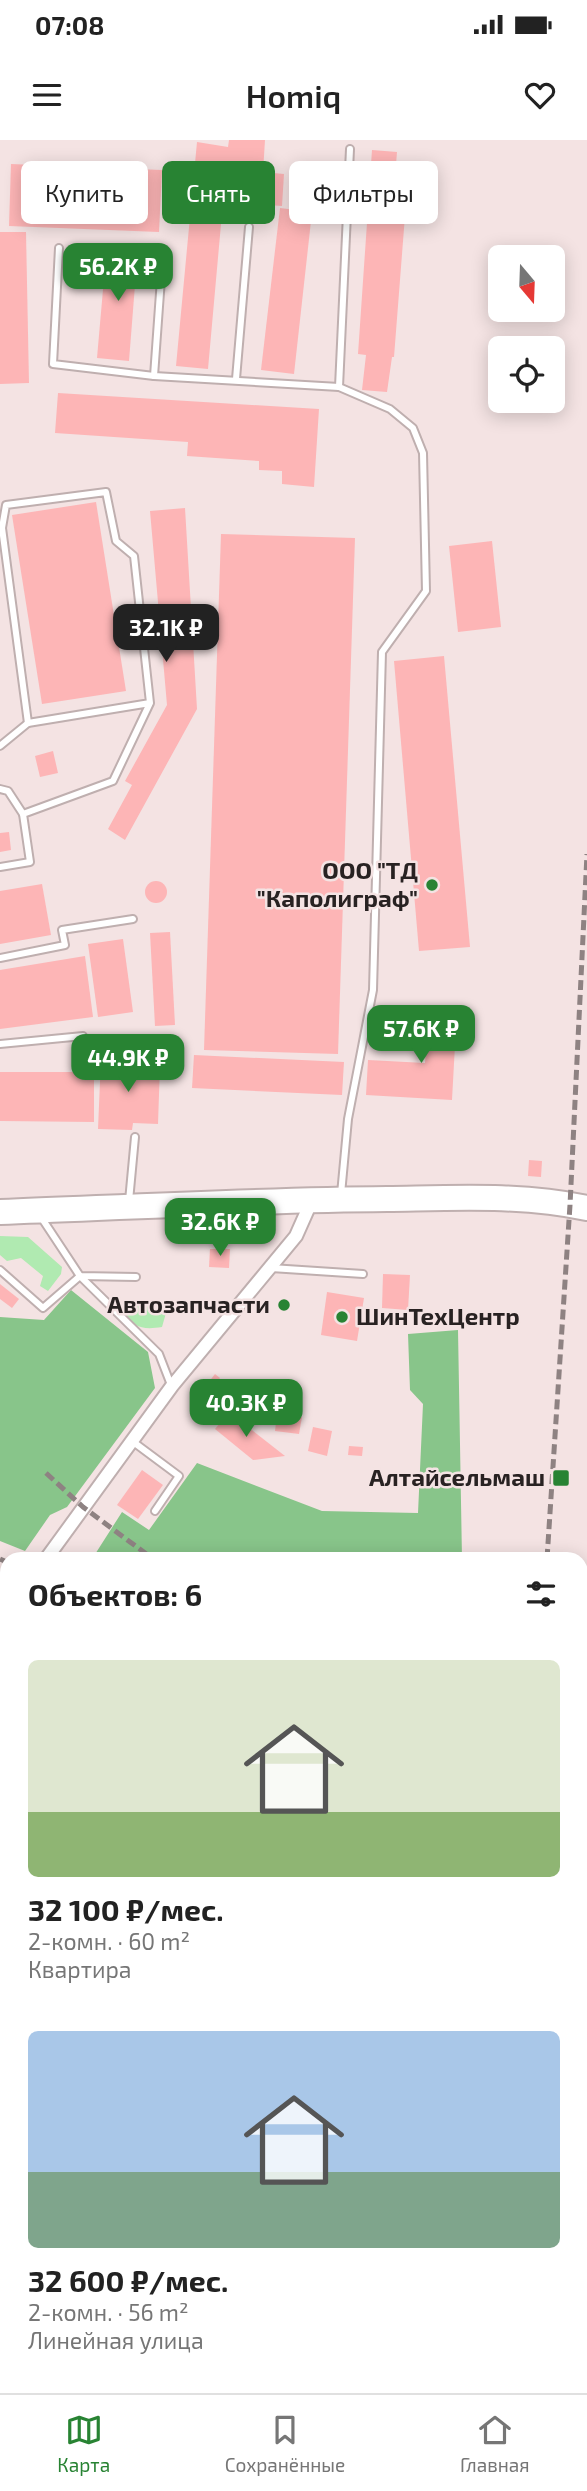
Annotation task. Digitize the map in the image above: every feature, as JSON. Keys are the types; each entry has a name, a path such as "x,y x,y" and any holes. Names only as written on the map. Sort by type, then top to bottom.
{"highway":[{"path":"0,1212 341,1199 497,1198 578,1206"}],"street":[{"path":"51,1552 172,1386 296,1236 312,1200"}],"lane":[{"path":"339,387 350,149"},
{"path":"236,379 248,227"},
{"path":"60,248 53,365 154,376 339,387 390,409 413,428 423,453 426,591 382,652 373,990 348,1119 341,1199"},
{"path":"154,376 162,265"},
{"path":"23,814 113,781 150,703 134,556 116,541 106,492 6,505 2,528 29,723"},
{"path":"0,746 29,723 150,703"},
{"path":"0,789 8,791 23,814 30,862 0,867"},
{"path":"0,958 65,945 62,930 133,919"},
{"path":"0,1044 83,1036"},
{"path":"128,1207 135,1137"},
{"path":"37,1210 80,1276 159,1354 172,1386"},
{"path":"269,1268 363,1274"},
{"path":"0,1270 43,1308 80,1276 136,1277"},
{"path":"132,1441 179,1476 155,1511"}],"green space":[{"path":"0,1236 28,1237 62,1267 61,1274 48,1291 40,1286 43,1276 21,1258 7,1261 0,1255"},
{"path":"71,1290 148,1352 155,1388 67,1507 50,1515 25,1551 0,1541 0,1317 44,1320"},
{"path":"133,1305 158,1305 166,1313 162,1327 144,1328 135,1324 124,1311"},
{"path":"458,1330 462,1552 96,1552 122,1512 149,1530 197,1463 322,1511 418,1513 423,1404 410,1390 408,1334"}],"building":[{"path":"229,140 265,140 264,161 195,161 197,142 228,147"},
{"path":"372,150 397,152 396,161 371,161"},
{"path":"11,164 21,164 21,224 148,224 148,169 162,170 159,232 9,226"},
{"path":"275,173 284,174 282,206 275,206"},
{"path":"280,208 289,209 289,224 311,224 294,374 261,370"},
{"path":"189,224 221,224 208,369 176,366"},
{"path":"367,224 404,224 394,357 387,392 362,390 366,355 358,354"},
{"path":"0,232 26,232 29,383 0,384"},
{"path":"107,244 138,247 129,361 97,358"},
{"path":"58,393 319,409 314,487 282,484 282,471 259,470 259,461 187,456 188,442 55,433"},
{"path":"96,502 126,691 42,704 12,515"},
{"path":"185,508 197,709 125,840 108,829 132,785 125,781 167,705 150,511"},
{"path":"221,534 355,538 338,1054 204,1050"},
{"path":"492,541 501,627 458,632 449,546"},
{"path":"444,656 470,947 419,951 394,661"},
{"path":"53,751 58,773 40,777 35,756"},
{"path":"9,832 11,850 0,852 0,833"},
{"path":"156,881 164,884 167,892 164,900 156,903 148,900 145,892 148,884"},
{"path":"42,884 51,935 0,944 0,891"},
{"path":"170,932 175,1025 155,1026 150,933"},
{"path":"123,939 133,1012 98,1017 88,944"},
{"path":"85,956 93,1017 0,1029 0,970"},
{"path":"429,1008 457,1009 452,1100 366,1095 368,1060 425,1063"},
{"path":"194,1055 344,1062 342,1095 192,1088"},
{"path":"101,1058 135,1059 135,1065 160,1065 158,1124 133,1123 132,1130 98,1129"},
{"path":"0,1072 94,1072 94,1122 0,1121"},
{"path":"529,1160 542,1161 541,1177 528,1176"},
{"path":"210,1249 230,1249 229,1268 209,1267"},
{"path":"383,1274 410,1275 408,1310 382,1308"},
{"path":"0,1284 19,1299 12,1308 0,1299"},
{"name":"ШинТехЦентр","path":"327,1292 364,1298 357,1341 321,1335"},
{"path":"215,1374 220,1378 210,1391 205,1387"},
{"path":"229,1412 285,1456 253,1460 215,1429"},
{"path":"277,1414 302,1417 299,1434 275,1431"},
{"path":"313,1427 332,1431 327,1456 308,1451"},
{"path":"349,1446 363,1447 362,1456 348,1455"},
{"path":"142,1470 163,1485 138,1519 117,1505"}],"railway":[{"path":"547,1552 570,1205 587,854"},
{"path":"46,1473 83,1507 144,1552"}],"place":[{"name":"ООО \"ТД \"Каполиграф\"","path":"432,885"},
{"name":"Автозапчасти","path":"284,1305"},
{"name":"ШинТехЦентр","path":"342,1317"},
{"name":"Алтайсельмаш","path":"561,1478"}]}
